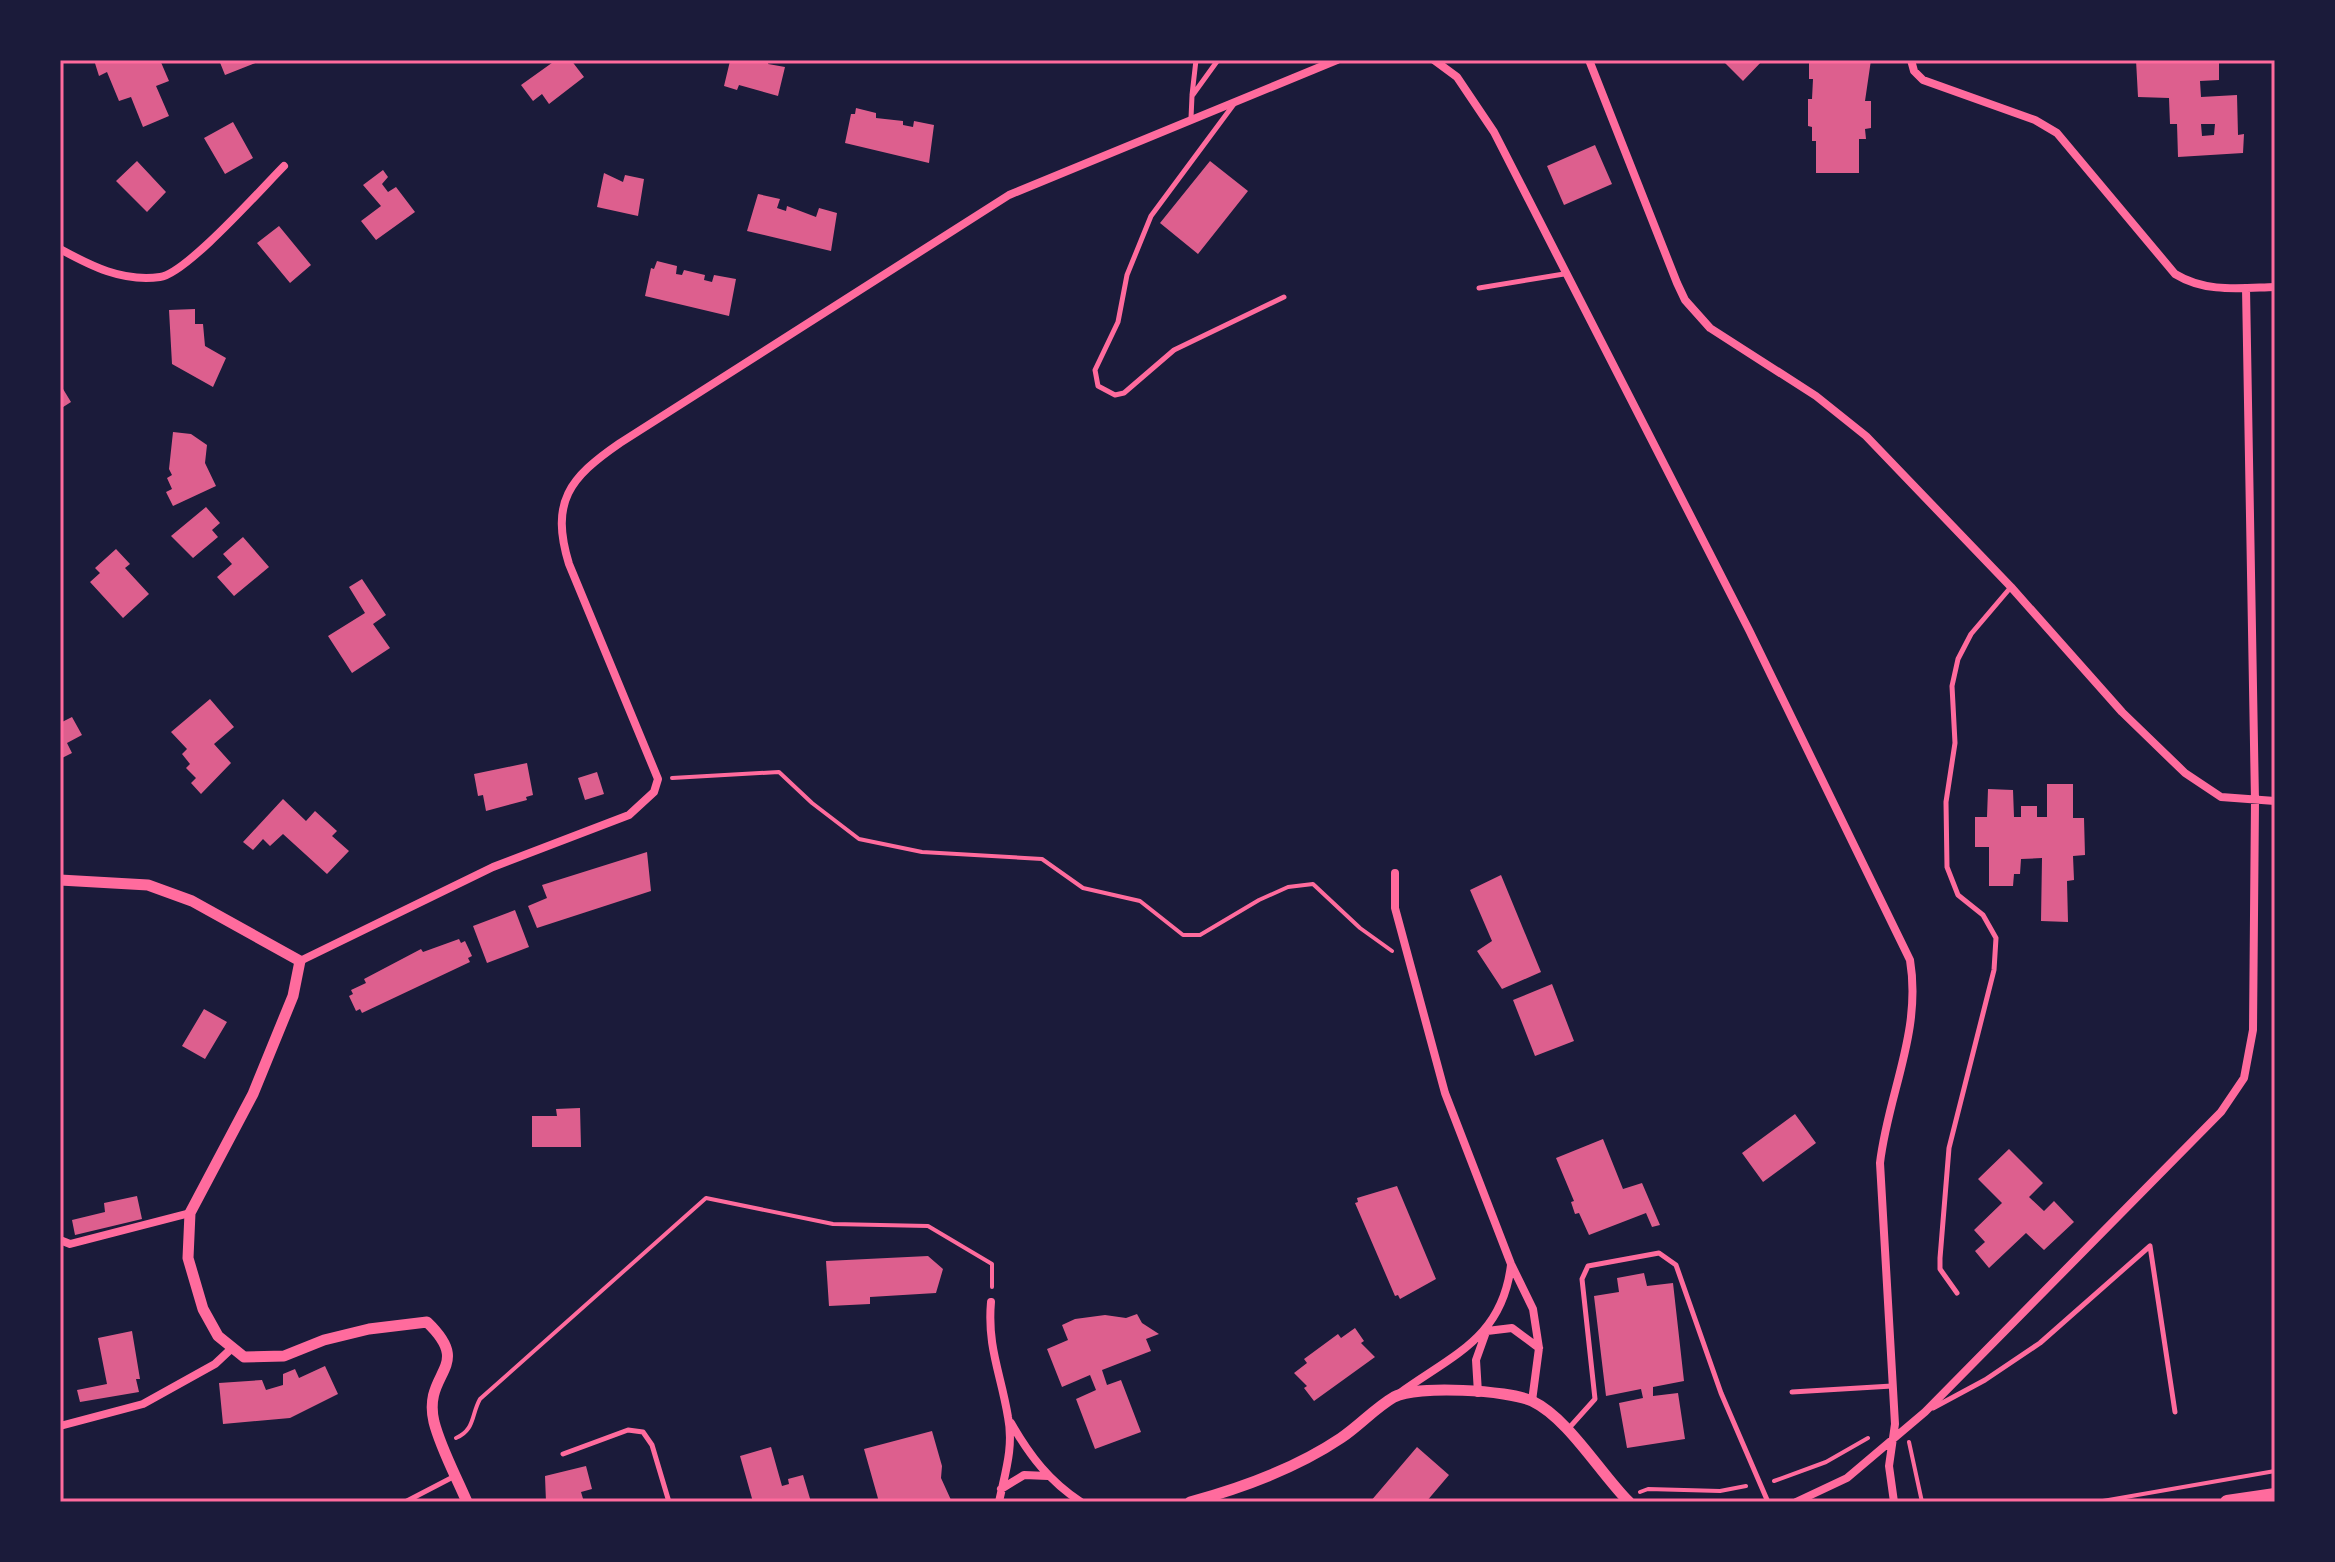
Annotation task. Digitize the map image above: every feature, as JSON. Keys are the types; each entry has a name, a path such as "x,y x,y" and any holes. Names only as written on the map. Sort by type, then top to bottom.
{"main road":[{"path":"2227,1502 2275,1495"}],"street":[{"path":"300,961 493,867 629,815 654,792 658,779 569,564 560,534 562,505 581,472 620,443 1009,195 1337,60"},
{"path":"1434,60 1457,77 1478,106 1749,630 1910,960 1915,990 1912,1028 1883,1135 1880,1163 1894,1418 1889,1466 1894,1502"},
{"path":"1589,60 1677,283 1693,311 1710,328 1846,418 2011,587 2122,712 2185,773 2221,797 2275,801"},
{"path":"1911,60 1914,71 1923,80 2035,120 2057,133 2175,274 2200,286 2275,287"},
{"path":"60,249 103,273 162,278 192,259 284,166"},
{"path":"1796,1502 1847,1478 1925,1412 2221,1112 2239,1087 2249,1061 2253,1030 2255,801 2246,288"},
{"path":"1395,873 1395,908 1445,1093 1511,1264 1533,1309 1539,1348 1532,1401"},
{"path":"60,880 148,885 192,901 300,961"},
{"path":"300,961 293,996 253,1094 190,1213 188,1258 203,1309 218,1336 244,1357 284,1356 324,1340 369,1329 427,1322 445,1339 449,1357 434,1391 432,1405 443,1444 467,1502"},
{"path":"60,1240 70,1244 190,1213"},
{"path":"1478,1393 1476,1360 1486,1331 1502,1307 1511,1264"},
{"path":"991,1302 991,1350 1009,1419 1010,1460 999,1502"},
{"path":"1190,1502 1266,1478 1339,1439 1486,1331 1499,1327 1512,1328 1539,1348"},
{"path":"60,1426 143,1404 215,1364 231,1349"},
{"path":"1396,1396 1437,1391 1532,1401 1567,1430 1629,1502"},
{"path":"1009,1419 1029,1456 1060,1488 1081,1502"},
{"path":"1601,1473 1618,1502"},
{"path":"1001,1489 1024,1475 1048,1476"},
{"path":"1059,1502 1060,1488"}],"lane":[{"path":"1191,118 1196,60"},
{"path":"1192,96 1218,60"},
{"path":"1235,103 1146,225 1127,275 1118,322 1095,370 1098,386 1115,395 1124,393 1174,350 1284,297"},
{"path":"1479,288 1564,274"},
{"path":"1957,1293 1940,1269 1949,1148 1994,970 1996,938 1983,915 1958,895 1947,867 1946,802 1955,743 1952,686 1958,659 1971,634 2011,587"},
{"path":"1925,1412 1985,1380 2040,1343 2150,1246 2175,1412"},
{"path":"1567,1430 1595,1399 1582,1279 1585,1270 1588,1266 1659,1253 1676,1265 1721,1393 1768,1502"},
{"path":"1792,1392 1892,1386"},
{"path":"563,1454 628,1430 643,1432 652,1445 669,1502"},
{"path":"405,1502 456,1475"}],"path":[{"path":"658,779 779,772 812,803 859,839 922,852 1042,859 1083,888 1140,901 1183,935 1200,935 1259,900 1288,887 1313,884 1382,946 1408,955"},
{"path":"443,1444 465,1434 474,1422 474,1410 480,1399 706,1198 833,1224 928,1226 992,1264 991,1302"},
{"path":"1629,1502 1648,1489 1720,1491 1761,1483 1826,1462 1864,1441 1894,1418"},
{"path":"1907,1427 1922,1502"},
{"path":"2097,1502 2275,1471"}],"building":[{"path":"94,60 160,60 169,81 156,86 169,116 143,127 131,97 119,101 107,72 99,76"},
{"path":"219,60 263,60 225,75"},
{"path":"556,60 571,60 584,77 549,104 542,94 533,101 521,85"},
{"path":"743,60 769,60 768,64 785,67 778,96 739,85 737,90 724,86 730,61 742,63"},
{"path":"1722,60 1763,60 1743,81"},
{"path":"1809,60 1871,60 1865,101 1871,101 1871,128 1865,129 1866,139 1859,139 1859,173 1816,173 1816,141 1812,141 1812,127 1808,126 1808,99 1812,99 1813,79 1809,79"},
{"path":"2136,60 2219,60 2219,80 2200,81 2201,97 2237,95 2238,135 2244,134 2243,153 2178,157 2177,124 2170,124 2169,98 2138,97","holes":["2201,124 2215,124 2214,135 2202,136"]},
{"path":"856,108 876,113 876,118 903,121 903,125 913,127 914,121 934,125 929,163 845,143 851,114 855,114"},
{"path":"233,122 253,158 225,174 204,138"},
{"path":"1595,145 1612,184 1564,205 1547,166"},
{"path":"137,161 166,192 147,212 116,181"},
{"path":"1210,161 1248,191 1198,254 1160,223"},
{"path":"383,170 388,177 382,184 388,192 396,187 415,212 376,240 361,221 381,206 363,185"},
{"path":"604,173 623,182 625,175 644,179 638,216 597,207"},
{"path":"758,194 780,199 777,208 786,211 787,206 816,217 819,208 837,213 831,251 747,231"},
{"path":"279,226 311,265 290,283 257,243"},
{"path":"657,261 677,266 676,274 682,275 684,270 705,275 704,280 712,282 714,275 736,279 729,316 645,296 651,268 654,269"},
{"path":"195,309 195,324 203,324 205,346 226,358 213,387 172,364 169,310"},
{"path":"60,384 71,402 60,409"},
{"path":"173,432 191,434 207,445 205,463 216,486 173,506 166,492 172,489 167,478 172,475 169,469"},
{"path":"206,507 220,523 212,530 218,537 193,558 171,536"},
{"path":"243,537 269,567 234,596 217,577 232,564 223,554"},
{"path":"116,549 130,564 125,568 149,594 123,618 90,582 100,573 95,568"},
{"path":"362,579 386,615 373,624 390,648 352,673 328,636 365,613 349,587"},
{"path":"210,699 234,727 214,744 231,763 201,794 191,783 196,778 186,768 190,764 182,754 187,749 171,732"},
{"path":"72,717 82,735 67,743 72,753 60,759 60,723"},
{"path":"527,763 533,795 526,797 527,800 486,811 483,795 478,796 474,774"},
{"path":"597,772 604,794 585,800 578,778"},
{"path":"2047,784 2073,784 2073,818 2084,818 2085,855 2073,856 2074,880 2067,881 2068,922 2041,921 2042,858 2021,859 2020,874 2014,874 2013,886 1989,886 1989,847 1975,847 1975,817 1987,817 1988,789 2013,790 2014,817 2021,817 2021,806 2037,806 2037,817 2047,817"},
{"path":"283,799 306,821 315,811 337,831 332,836 349,851 327,874 283,834 270,846 263,839 253,850 243,842"},
{"path":"647,852 651,891 537,928 528,906 547,898 542,885"},
{"path":"1501,875 1541,972 1502,989 1477,951 1492,941 1470,890"},
{"path":"515,910 529,947 487,963 473,926"},
{"path":"459,939 461,943 465,941 472,956 468,958 470,962 362,1013 360,1009 356,1011 349,996 353,994 351,990 366,983 364,979 421,949 423,952"},
{"path":"1552,984 1574,1041 1535,1056 1513,1000"},
{"path":"204,1009 227,1022 205,1059 182,1046"},
{"path":"580,1108 581,1147 532,1147 532,1116 557,1116 556,1109"},
{"path":"1795,1114 1816,1143 1763,1182 1742,1153"},
{"path":"1603,1139 1623,1189 1642,1183 1660,1225 1652,1227 1646,1213 1589,1235 1579,1213 1575,1214 1571,1202 1574,1201 1556,1158"},
{"path":"2009,1149 2043,1183 2029,1197 2044,1211 2054,1201 2074,1222 2044,1250 2026,1233 1989,1268 1975,1251 1985,1242 1974,1230 2002,1203 1978,1179"},
{"path":"1397,1186 1436,1279 1400,1299 1398,1295 1395,1296 1355,1203 1358,1202 1357,1198"},
{"path":"137,1196 142,1219 75,1235 72,1220 105,1212 104,1203"},
{"path":"928,1256 943,1269 936,1293 870,1297 870,1304 829,1306 826,1261"},
{"path":"1644,1273 1647,1286 1673,1283 1684,1381 1653,1387 1653,1396 1678,1393 1685,1439 1627,1448 1619,1403 1643,1398 1641,1389 1606,1396 1594,1296 1619,1292 1617,1278"},
{"path":"1137,1314 1142,1323 1159,1334 1146,1339 1151,1351 1102,1370 1107,1385 1121,1380 1141,1432 1095,1449 1076,1399 1096,1390 1090,1375 1062,1387 1047,1349 1068,1340 1062,1325 1075,1319 1105,1315 1126,1318"},
{"path":"1355,1328 1364,1341 1361,1343 1375,1357 1314,1401 1304,1388 1307,1386 1294,1373 1307,1363 1304,1359 1338,1334 1341,1338"},
{"path":"132,1331 140,1379 136,1379 139,1392 80,1402 77,1390 107,1384 98,1338"},
{"path":"325,1366 338,1394 290,1418 223,1424 219,1383 262,1380 266,1390 283,1385 283,1374 295,1369 299,1378"},
{"path":"932,1431 942,1466 941,1478 951,1500 879,1502 864,1449"},
{"path":"771,1447 782,1486 789,1484 788,1479 803,1475 811,1502 753,1502 740,1456"},
{"path":"1417,1447 1449,1475 1426,1502 1370,1502"},
{"path":"586,1466 592,1489 581,1492 584,1502 546,1502 545,1476"}]}
